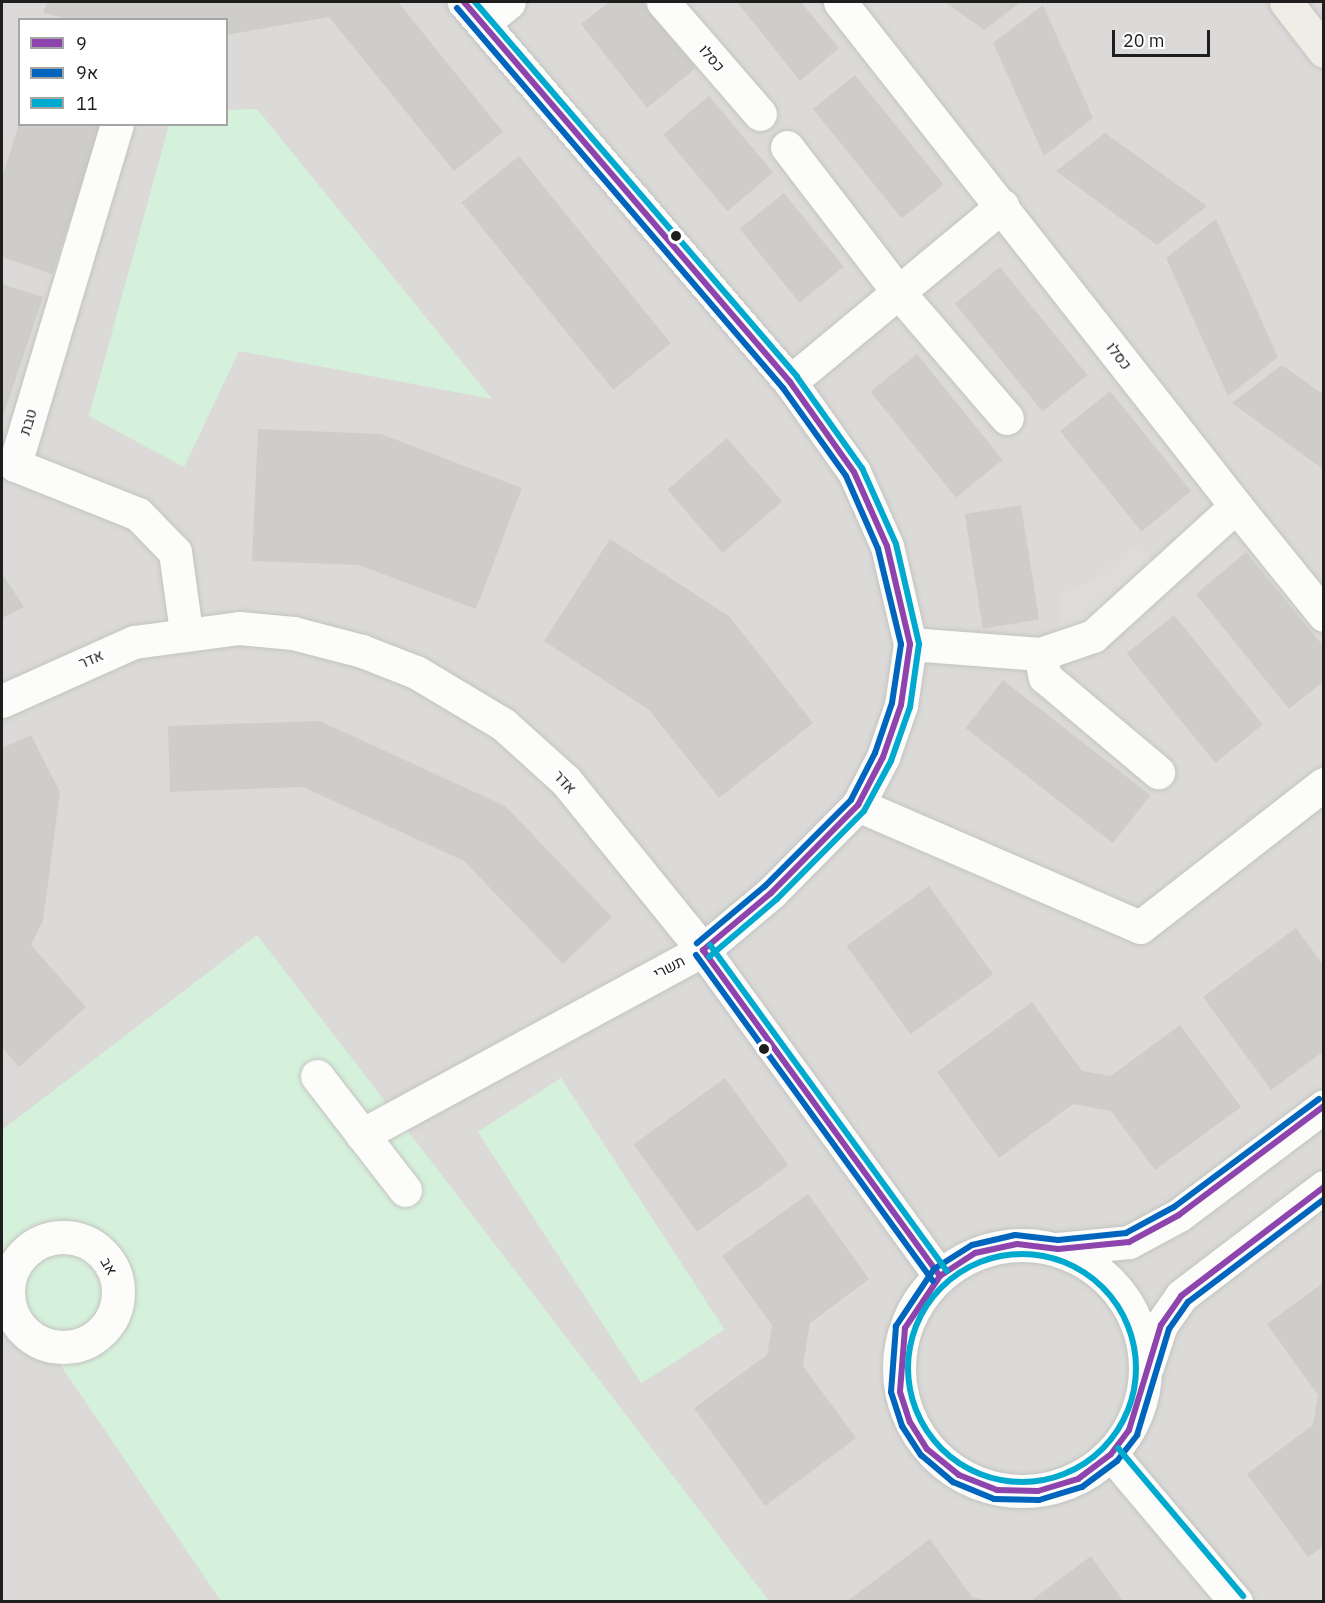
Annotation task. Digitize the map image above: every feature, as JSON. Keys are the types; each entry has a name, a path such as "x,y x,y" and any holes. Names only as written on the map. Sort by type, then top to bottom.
{"main road":[{"path":"1286,2 1323,51"}],"street":[{"path":"473,12 509,2"},
{"name":"כסלו","path":"663,2 760,114"},
{"name":"כסלו","path":"840,2 1323,615"},
{"name":"תשרי","path":"362,1135 703,950 771,893 858,805 883,757 901,705 910,644 887,546 854,472 790,382 473,12"},
{"name":"טבת","path":"116,126 15,465 138,514 175,552 186,631"},
{"path":"787,147 899,293 1007,418"},
{"path":"790,382 1002,206"},
{"path":"910,644 1040,654 1092,636 1236,506"},
{"name":"אדר","path":"2,701 89,659 186,631 239,627 293,633 362,651 416,672 503,724 566,781 703,950 940,1276"},
{"path":"1040,654 1045,677 1158,772"},
{"path":"858,805 1140,927 1323,784"},
{"path":"317,1076 405,1190"},
{"path":"1323,1106 1179,1215 1129,1242 1058,1250 1017,1244 975,1253 940,1276 905,1328 899,1360 900,1392 927,1449 959,1475 997,1490 1028,1491 1078,1479 1111,1454 1141,1402 1145,1372 1161,1325 1181,1296 1323,1187"},
{"path":"1058,1250 1094,1268 1122,1296 1140,1332 1145,1372"},
{"path":"1111,1454 1236,1602"}],"shaded area":[{"path":"2,2 1323,2 1323,1601 2,1601"},
{"path":"1133,545 1161,570 1063,646 1058,596 1098,577"}],"green space":[{"path":"257,109 492,399 239,351 184,467 89,416 169,126 228,126 228,110"},
{"path":"257,935 769,1601 221,1601 2,1279 2,1130"},
{"path":"561,1078 724,1330 641,1384 478,1132"}],"building":[{"path":"47,2 398,2 503,132 454,171 329,17 228,35 228,18 65,18 43,13"},
{"path":"609,2 642,2 696,68 647,108 581,24"},
{"path":"737,2 801,2 839,48 800,81"},
{"path":"945,2 1021,2 984,30"},
{"path":"1043,5 1093,118 1044,156 993,43"},
{"path":"855,75 944,185 902,219 813,109"},
{"path":"709,96 773,173 727,211 663,135"},
{"path":"18,126 101,126 52,274 2,257 2,178"},
{"path":"1105,133 1207,206 1157,245 1056,171"},
{"path":"519,156 671,343 613,390 461,203"},
{"path":"784,193 844,267 799,303 740,229"},
{"path":"1216,219 1278,357 1228,396 1166,258"},
{"path":"1000,267 1087,375 1042,412 955,304"},
{"path":"2,284 43,297 2,420"},
{"path":"917,354 1003,460 956,497 870,392"},
{"path":"1282,365 1324,395 1324,470 1232,403"},
{"path":"1110,391 1191,491 1141,532 1060,431"},
{"path":"258,429 381,434 522,488 476,609 359,565 252,561"},
{"path":"727,438 782,501 722,553 667,490"},
{"path":"1021,505 1039,620 983,628 965,514"},
{"path":"610,539 729,616 813,723 719,798 649,710 544,641"},
{"path":"1246,552 1324,647 1324,681 1289,709 1196,594"},
{"path":"2,573 24,607 2,618"},
{"path":"1174,615 1263,725 1215,763 1127,653"},
{"path":"1003,680 1150,795 1113,843 965,728"},
{"path":"320,721 505,806 612,917 563,964 464,861 303,787 170,792 168,726"},
{"path":"31,735 60,792 43,921 31,945 86,1007 19,1067 2,1047 2,748"},
{"path":"929,886 993,974 911,1034 846,946"},
{"path":"1296,928 1324,966 1324,1051 1271,1090 1203,997"},
{"path":"1032,1002 1082,1071 1111,1076 1180,1025 1241,1107 1155,1170 1111,1111 1073,1104 999,1158 937,1072"},
{"path":"725,1078 788,1165 697,1232 634,1144"},
{"path":"808,1194 869,1279 810,1323 803,1366 856,1438 765,1506 694,1408 767,1355 772,1325 722,1256"},
{"path":"1324,1282 1324,1546 1308,1557 1247,1474 1313,1425 1318,1395 1267,1324"},
{"path":"930,1539 972,1597 994,1602 846,1602"},
{"path":"1091,1556 1124,1602 1029,1602"}],"transit line":[{"name":"9","path":"464,2 790,382 854,472 887,546 910,644 901,705 883,757 858,805 771,893 703,950"},
{"name":"11","path":"475,2 797,377 862,468 896,544 919,644 910,707 891,761 864,811 777,899 709,957"},
{"name":"9א","path":"457,8 783,388 846,476 878,549 901,644 892,703 875,753 851,800 765,886 697,943"},
{"name":"11","path":"710,945 947,1271"},
{"name":"9","path":"703,950 940,1276"},
{"name":"9א","path":"696,955 933,1281"},
{"name":"9א","path":"1319,1099 1174,1207 1126,1233 1058,1240 1015,1235 972,1245 934,1269 896,1326 891,1392 902,1426 921,1455 953,1482 994,1499 1039,1500 1082,1487 1117,1461 1137,1435 1169,1329 1188,1302 1324,1199"},
{"name":"9","path":"1324,1106 1179,1215 1129,1242 1058,1249 1017,1244 975,1253 940,1276 905,1328 900,1392 910,1422 927,1449 959,1475 997,1490 1038,1491 1078,1479 1111,1454 1129,1430 1161,1325 1181,1296 1324,1187"},
{"name":"11","path":"1022,1254 1044,1256 1066,1263 1085,1273 1110,1296 1122,1314 1131,1335 1136,1368 1134,1390 1127,1412 1117,1431 1094,1456 1076,1468 1055,1477 1022,1482 1000,1480 978,1473 959,1463 934,1440 922,1422 913,1401 908,1368 910,1346 917,1324 927,1305 950,1280 968,1268 989,1259 1022,1254"},
{"name":"11","path":"1118,1448 1243,1596"}]}
